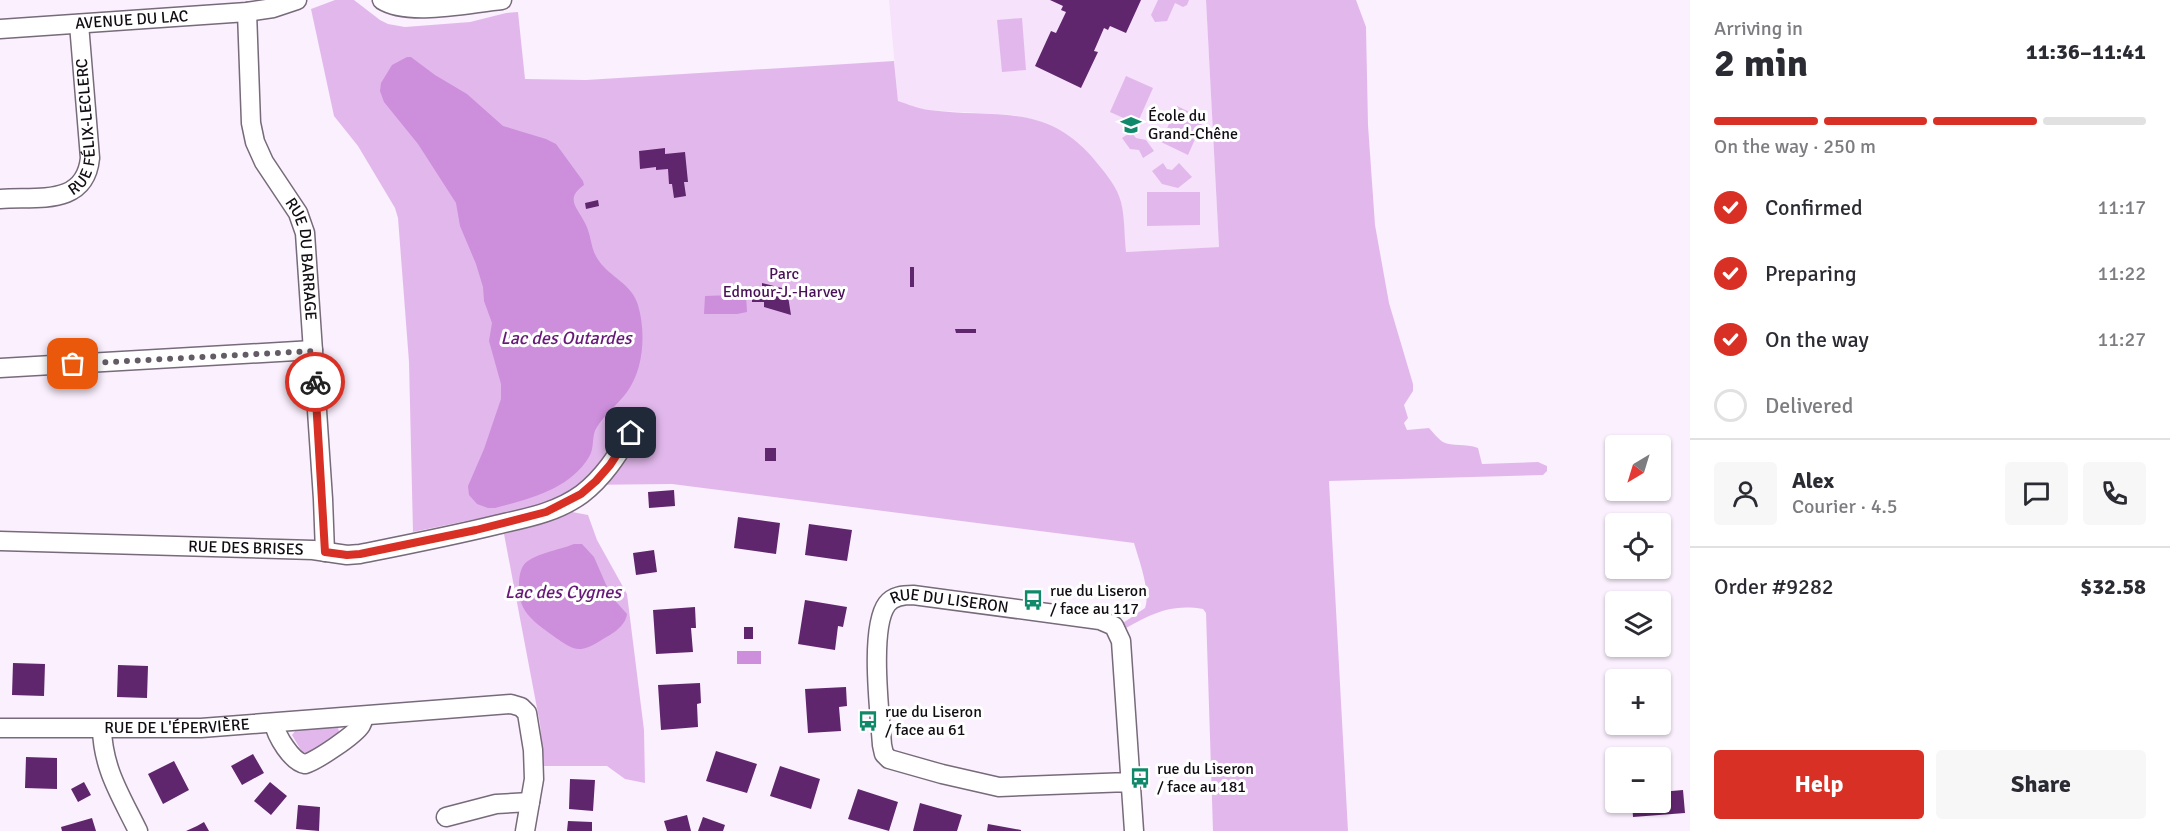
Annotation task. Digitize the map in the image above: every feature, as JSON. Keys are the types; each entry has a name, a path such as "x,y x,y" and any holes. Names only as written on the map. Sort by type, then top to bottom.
{"street":[{"name":"AVENUE DU LAC","path":"0,29 247,12 273,8 297,0"},
{"path":"382,0 390,5 409,9 502,0"},
{"name":"RUE DU BARRAGE","path":"247,12 253,135 264,162 298,213 305,233 325,552"},
{"name":"RUE FÉLIX-LECLERC","path":"0,199 66,194 80,186 86,176 90,158 79,24"},
{"path":"0,368 313,351"},
{"name":"RUE DES BRISES","path":"0,541 360,554 476,530 546,512 581,494 596,481 615,459 631,433"},
{"name":"RUE DU LISERON","path":"1129,782 999,787 889,759 884,754 882,745 877,665 879,632 888,602 898,596 913,595 1100,620 1114,626 1121,648 1134,831"},
{"name":"RUE DE L'ÉPERVIÈRE","path":"0,728 177,729 505,704 521,707 529,718 534,774 525,831"},
{"name":"RUE DE L'ÉPERVIÈRE","path":"274,723 275,730 295,759 305,764 320,757 356,731 363,722 363,716"},
{"path":"102,729 106,764 138,831"},
{"path":"446,817 496,804 530,802"}],"shaded area":[{"name":"École du Grand-Chêne","path":"889,0 1206,0 1219,247 1125,252 1123,212 1080,144 1068,135 1043,122 1014,115 926,110 898,101"}],"green space":[{"name":"Parc Edmour-J.-Harvey","path":"335,0 354,0 380,20 405,27 470,22 518,12 525,79 586,80 894,61 898,101 929,110 999,114 1040,121 1060,130 1078,143 1097,163 1117,191 1124,220 1126,252 1219,247 1206,0 1356,0 1366,27 1368,125 1375,225 1389,303 1413,384 1413,391 1404,405 1408,418 1404,423 1407,430 1429,428 1443,442 1478,448 1482,464 1538,462 1547,466 1547,471 1543,475 1329,481 1348,831 1213,831 1206,613 1203,609 1172,609 1154,614 1126,628 1123,623 1145,608 1147,593 1134,543 672,484 579,485 565,495 530,508 413,532 409,362 398,218 395,208 358,146 334,116 311,9"},
{"path":"1158,0 1189,0 1183,7 1175,3 1167,21 1155,22 1151,15"},
{"path":"1022,18 1026,70 1002,72 997,20"},
{"path":"1126,76 1153,88 1137,124 1110,112"},
{"path":"1177,106 1204,119 1188,155 1161,142"},
{"path":"1131,132 1136,138 1146,140 1154,151 1143,158 1139,150 1130,149 1122,138"},
{"path":"1163,163 1167,169 1172,170 1179,163 1192,177 1178,188 1162,184 1152,171"},
{"path":"1147,192 1200,192 1200,225 1147,226"},
{"path":"572,512 588,515 597,540 627,594 644,730 645,783 625,779 607,766 544,766 540,724 504,534 545,523"},
{"path":"338,727 339,732 307,754 302,752 292,735 296,730"}],"water":[{"name":"Lac des Outardes","path":"411,57 467,94 503,126 556,144 583,181 584,185 575,195 574,204 587,228 596,256 604,267 631,292 641,316 642,350 633,383 597,427 591,453 581,468 560,485 548,491 495,508 477,504 469,495 468,486 484,449 501,399 501,384 489,341 492,323 484,301 483,287 460,226 456,203 418,144 384,102 380,91 381,83 392,65"},
{"path":"739,289 746,295 747,312 704,314 705,296 732,295"},
{"name":"Lac des Cygnes","path":"574,544 582,544 594,557 611,596 627,614 616,631 581,649 568,646 535,622 521,603 519,594 520,573 527,562 539,555"},
{"path":"737,651 761,651 761,664 737,664"}],"building":[{"path":"1050,0 1141,0 1126,33 1110,26 1108,30 1104,28 1094,51 1098,52 1081,88 1035,66 1051,31 1056,33 1066,12 1061,10 1063,6"},
{"path":"665,148 665,154 685,152 688,182 684,182 686,196 674,198 672,184 669,184 668,169 656,170 656,167 640,169 639,151"},
{"path":"598,200 599,206 586,209 585,203"},
{"path":"910,267 914,267 914,287 910,287"},
{"path":"762,283 790,290 788,296 791,315 764,307 764,302 752,302 752,290 762,290"},
{"path":"955,329 976,329 976,333 956,333"},
{"path":"765,448 776,448 776,461 765,461"},
{"path":"674,490 675,506 649,508 648,492"},
{"path":"738,517 780,523 776,554 734,548"},
{"path":"809,524 852,530 847,561 805,555"},
{"path":"654,550 657,572 636,575 633,553"},
{"path":"805,600 847,607 843,627 838,626 835,650 798,644"},
{"path":"695,607 696,628 691,628 693,652 656,654 653,610"},
{"path":"744,627 753,627 753,639 744,639"},
{"path":"13,663 45,664 44,696 12,695"},
{"path":"118,665 148,666 147,698 117,697"},
{"path":"700,683 701,703 697,704 698,727 661,730 658,685"},
{"path":"846,687 847,706 839,707 841,731 808,733 805,689"},
{"path":"716,751 757,764 747,793 706,781"},
{"path":"253,754 264,773 242,785 231,766"},
{"path":"26,757 57,758 57,789 25,788"},
{"path":"174,761 189,790 163,804 148,774"},
{"path":"780,766 820,779 811,809 770,796"},
{"path":"570,779 595,780 593,811 569,809"},
{"path":"84,782 91,795 78,802 71,789"},
{"path":"270,782 287,796 271,815 254,801"},
{"path":"858,789 898,802 889,831 848,819"},
{"path":"1683,790 1685,813 1633,817 1633,813 1671,813 1671,791"},
{"path":"920,803 962,815 957,831 913,831"},
{"path":"298,805 320,807 319,831 296,829"},
{"path":"687,815 691,831 667,831 664,821"},
{"path":"703,817 725,825 723,831 698,831"},
{"path":"92,818 96,831 62,831 61,827"},
{"path":"568,821 592,822 592,831 567,831"},
{"path":"204,822 209,831 186,831 197,826"},
{"path":"988,824 1021,830 1021,831 987,831"}],"way so far":[{"path":"73,364 313,351 315,382"}],"place":[{"name":"École du Grand-Chêne","path":"1131,125"},
{"name":"rue du Liseron / face au 117","path":"1033,600"},
{"name":"rue du Liseron / face au 61","path":"868,721"},
{"name":"rue du Liseron / face au 181","path":"1140,778"}],"route":[{"path":"315,382 325,552 340,555 360,554 454,535 524,519 559,507 581,494 596,481 619,453 631,433"}]}
